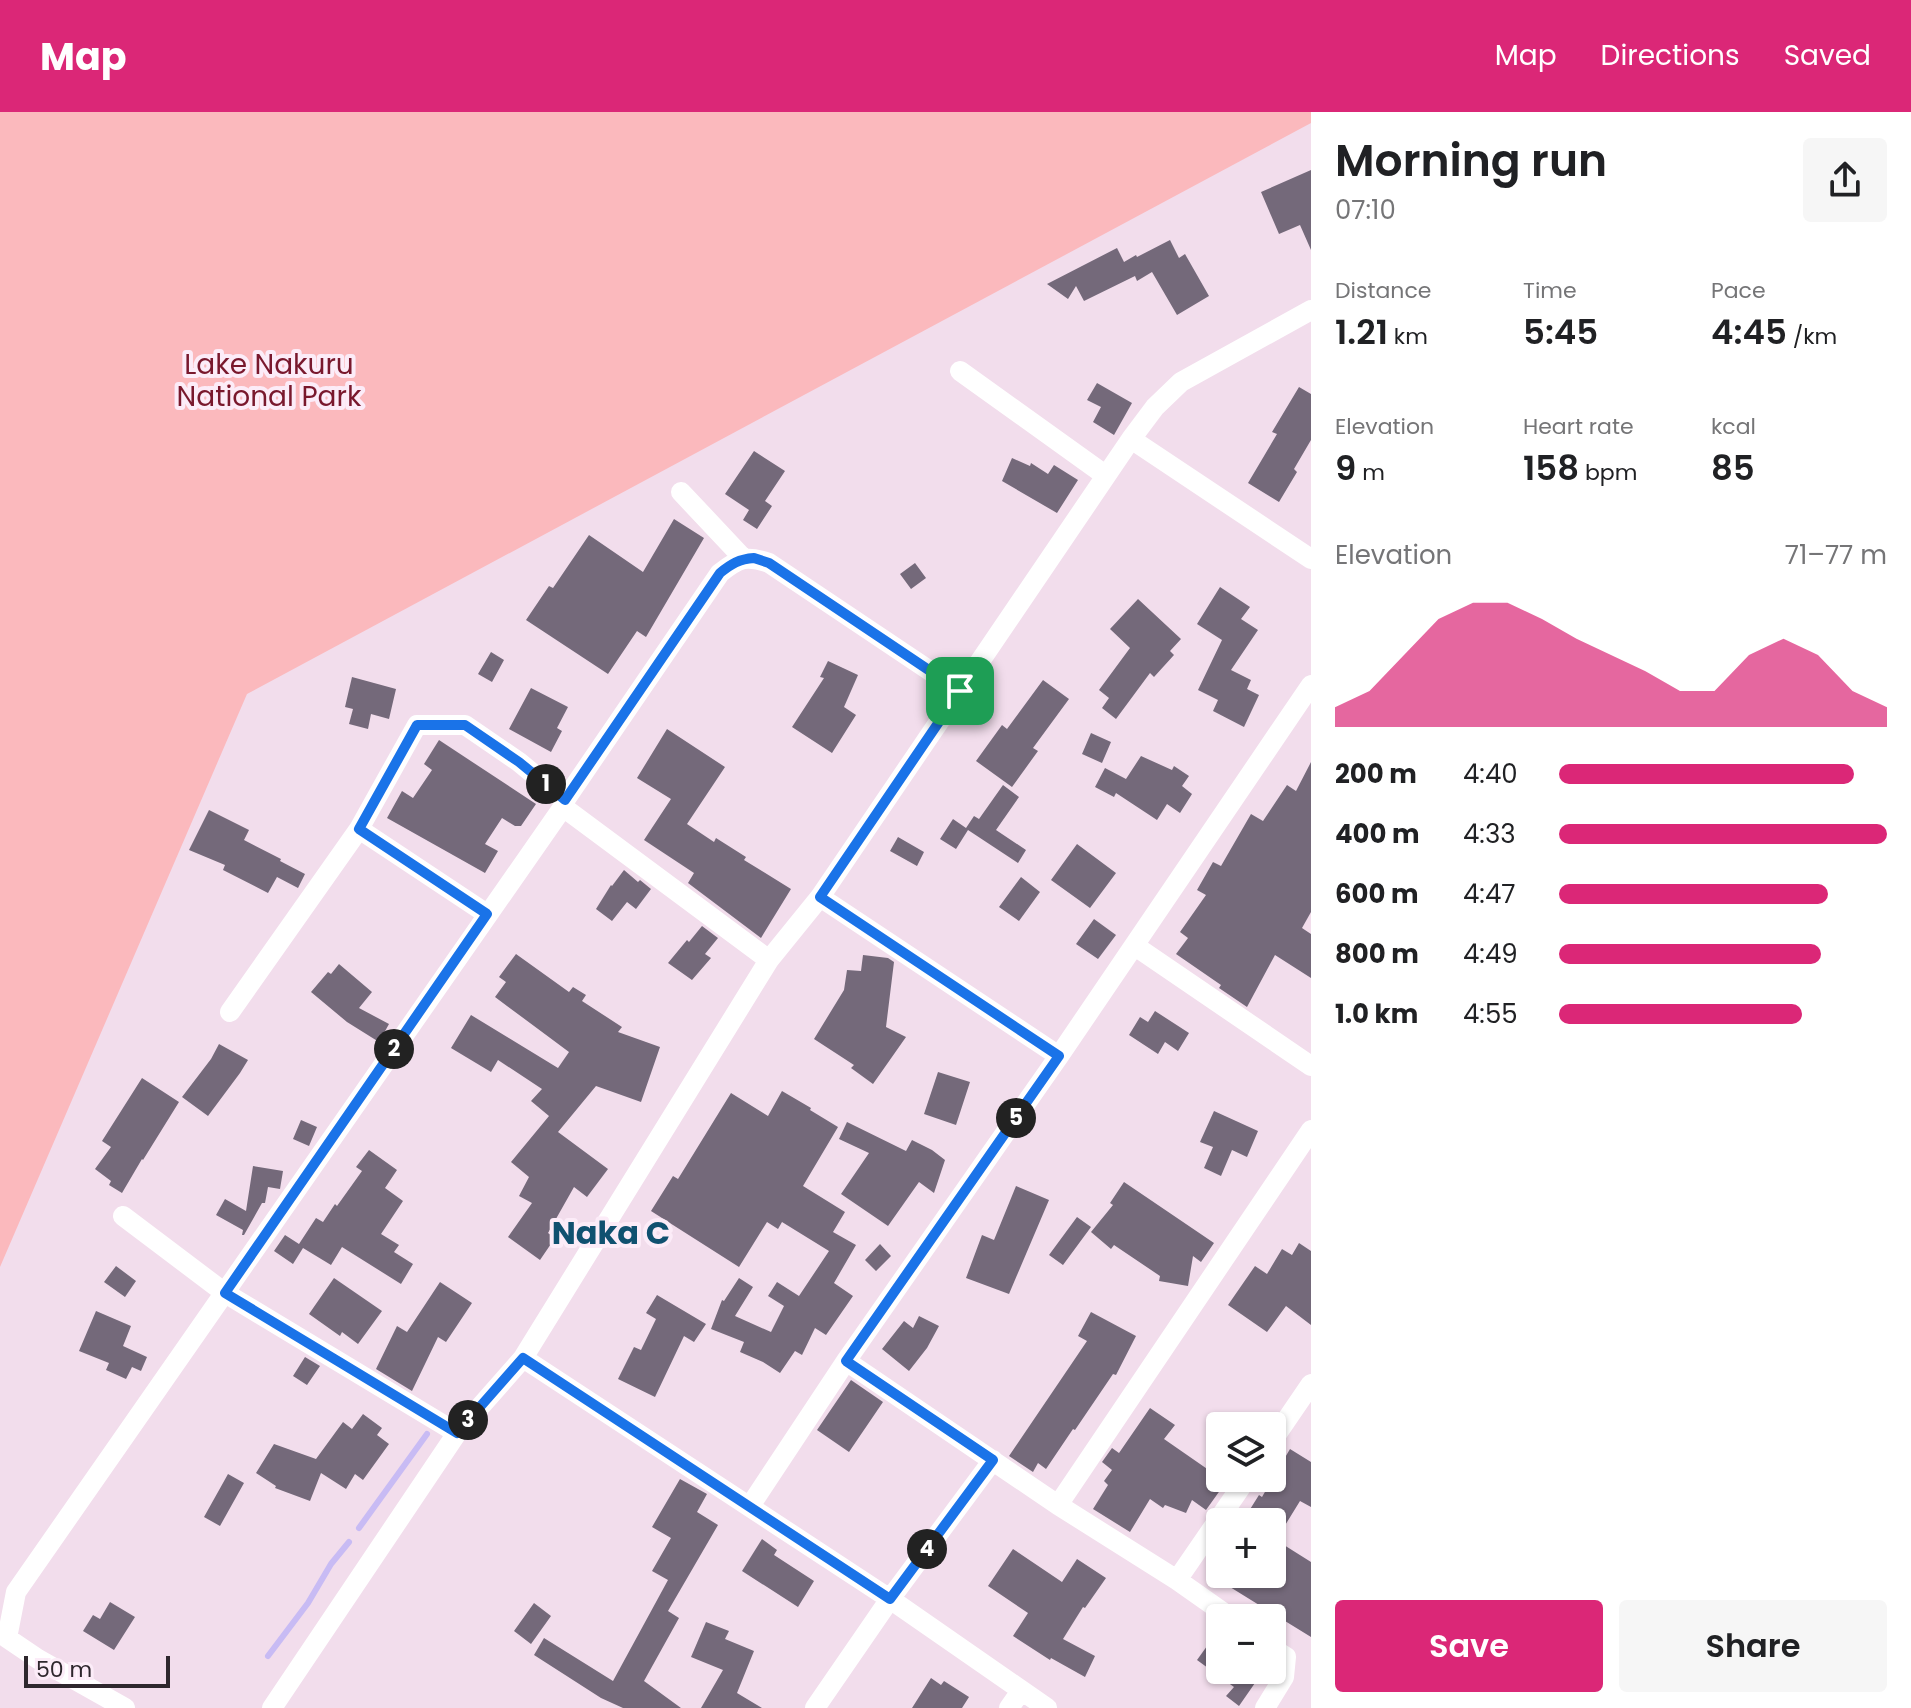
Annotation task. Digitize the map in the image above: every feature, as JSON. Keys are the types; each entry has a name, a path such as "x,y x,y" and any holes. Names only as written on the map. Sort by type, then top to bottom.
{"street":[{"path":"272,1708 457,1433 523,1358 769,960 820,897 1131,439 1155,407 1181,382 1311,310"},
{"path":"960,371 1105,475"},
{"path":"1131,439 1311,559"},
{"path":"681,492 744,559"},
{"path":"125,1708 3,1640 16,1592 720,573 744,559 754,558 769,563 960,691"},
{"path":"750,1506 846,1361 1135,946 1311,685"},
{"path":"230,1012 359,829 417,725 465,725 519,762 564,803 769,960"},
{"path":"359,829 487,914"},
{"path":"820,897 1059,1056"},
{"path":"1135,946 1311,1066"},
{"path":"1058,1505 1311,1130"},
{"path":"123,1216 225,1293 457,1433"},
{"path":"523,1358 890,1599 1015,1700 1047,1708"},
{"path":"846,1361 1058,1505 1211,1604"},
{"path":"1286,1421 1311,1384"},
{"path":"815,1708 890,1599 993,1460"},
{"path":"1177,1580 1237,1492"},
{"path":"1265,1708 1280,1684"}],"green space":[{"name":"Lake Nakuru National Park","path":"0,112 1311,112 1311,123 247,694 0,1267"}],"building":[{"path":"1311,170 1311,250 1300,225 1279,234 1261,192"},
{"path":"1170,240 1179,258 1185,254 1209,296 1177,315 1152,272 1137,281 1135,276 1084,301 1076,286 1068,299 1047,284 1117,248 1124,262"},
{"path":"1097,383 1132,403 1114,435 1093,422 1101,407 1087,400"},
{"path":"1299,387 1311,394 1311,440 1279,502 1248,483 1277,434 1272,432"},
{"path":"754,451 785,471 765,501 772,506 757,529 743,520 749,510 725,494"},
{"path":"1012,458 1030,466 1031,463 1048,474 1054,465 1078,480 1057,513 1002,481"},
{"path":"674,519 704,538 646,637 637,631 608,674 526,620 549,586 553,588 589,535 643,572"},
{"path":"915,563 926,578 911,589 900,574"},
{"path":"1220,587 1250,607 1241,619 1258,630 1231,670 1251,680 1247,689 1259,695 1244,727 1213,711 1218,700 1198,690 1222,640 1197,624"},
{"path":"1138,599 1181,639 1170,651 1174,655 1154,677 1150,673 1116,719 1102,708 1109,698 1099,690 1130,648 1110,629"},
{"path":"491,652 504,660 492,682 478,674"},
{"path":"828,661 858,675 844,707 856,715 832,753 792,727 824,678 820,677"},
{"path":"352,677 396,689 389,719 371,714 368,729 349,724 353,709 345,707"},
{"path":"1043,680 1069,699 1033,748 1038,751 1012,787 976,761 1002,725 1007,729"},
{"path":"531,688 568,707 557,728 562,731 551,752 509,729"},
{"path":"667,729 725,767 687,824 714,842 716,838 746,857 744,860 791,889 761,938 688,883 694,873 644,840 671,799 637,778"},
{"path":"1091,733 1111,742 1102,763 1082,754"},
{"path":"439,740 536,804 521,826 502,818 485,844 498,851 485,873 387,818 402,791 413,798 432,770 424,764"},
{"path":"1141,756 1172,770 1174,766 1189,776 1182,786 1192,794 1180,813 1167,804 1157,820 1116,793 1114,797 1095,787 1105,768 1126,779"},
{"path":"1311,762 1311,912 1302,928 1311,934 1311,978 1275,955 1247,1007 1176,954 1188,938 1180,932 1206,895 1197,890 1213,862 1221,866 1251,814 1263,821 1287,785 1296,791"},
{"path":"1003,785 1019,797 996,830 1026,850 1018,863 968,830 956,849 940,839 953,819 966,828 974,816 979,819"},
{"path":"209,810 249,830 244,840 305,874 298,888 277,877 268,893 223,870 225,865 189,850"},
{"path":"898,837 924,852 917,866 890,851"},
{"path":"1077,844 1116,873 1090,908 1051,880"},
{"path":"624,870 651,889 636,909 627,902 612,921 596,909"},
{"path":"1021,877 1040,892 1019,921 999,907"},
{"path":"1094,919 1116,935 1098,959 1076,944"},
{"path":"702,926 718,938 705,954 711,958 692,980 668,963"},
{"path":"516,954 569,992 573,987 586,995 582,1001 622,1027 618,1032 660,1047 641,1102 596,1086 558,1132 608,1169 587,1197 574,1187 548,1233 555,1238 540,1260 508,1237 532,1203 519,1196 529,1177 511,1162 549,1116 531,1101 542,1089 498,1060 491,1072 451,1048 471,1015 558,1068 569,1052 495,997 506,982 499,977"},
{"path":"863,955 888,958 894,962 886,1027 906,1037 873,1084 851,1068 854,1065 814,1039 844,990 847,970 861,971"},
{"path":"339,964 372,992 359,1008 389,1024 379,1042 347,1022 311,992"},
{"path":"1155,1011 1189,1033 1178,1051 1165,1042 1158,1054 1129,1035 1140,1017 1148,1022"},
{"path":"219,1044 248,1060 208,1116 182,1097"},
{"path":"938,1072 970,1082 956,1125 924,1114"},
{"path":"142,1078 179,1102 122,1193 109,1185 111,1181 95,1169 111,1147 102,1141"},
{"path":"782,1091 838,1127 803,1186 845,1212 833,1232 856,1245 834,1283 853,1296 826,1335 815,1328 802,1355 795,1351 780,1373 740,1352 744,1342 711,1329 722,1300 739,1278 753,1287 735,1316 771,1332 784,1306 768,1296 777,1282 799,1296 829,1251 782,1222 778,1229 767,1222 739,1267 651,1211 673,1176 678,1179 731,1093 768,1116"},
{"path":"1214,1111 1258,1131 1247,1157 1232,1150 1221,1176 1204,1168 1213,1147 1200,1142"},
{"path":"301,1120 317,1127 309,1146 293,1139"},
{"path":"847,1122 906,1151 912,1140 945,1160 934,1193 919,1182 888,1226 841,1194 869,1153 839,1139"},
{"path":"369,1150 397,1170 385,1188 403,1201 381,1234 399,1245 394,1252 413,1264 401,1284 342,1247 331,1265 303,1248 293,1264 274,1251 285,1235 299,1244 316,1218 323,1222 362,1171 356,1167"},
{"path":"253,1166 283,1171 280,1189 268,1187 265,1203 262,1203 242,1235 243,1230 216,1215 225,1199 246,1211"},
{"path":"1124,1182 1214,1243 1201,1262 1193,1256 1188,1286 1159,1281 1160,1276 1114,1245 1111,1249 1091,1232 1113,1205 1110,1203"},
{"path":"1016,1186 1049,1200 1009,1294 966,1278 982,1235 994,1240"},
{"path":"1077,1217 1091,1227 1063,1265 1049,1255"},
{"path":"1299,1243 1311,1251 1311,1325 1286,1306 1267,1332 1228,1305 1255,1266 1267,1274 1282,1249 1292,1255"},
{"path":"880,1244 891,1256 876,1271 865,1260"},
{"path":"116,1266 136,1281 125,1297 104,1282"},
{"path":"334,1278 382,1311 358,1344 342,1332 340,1336 309,1314"},
{"path":"440,1282 472,1303 446,1342 438,1337 412,1391 376,1369 397,1326 407,1332"},
{"path":"657,1295 706,1324 694,1342 684,1336 655,1397 618,1379 634,1347 641,1350 656,1319 646,1313"},
{"path":"96,1311 131,1326 123,1346 147,1357 141,1371 132,1367 126,1379 106,1370 109,1363 79,1351"},
{"path":"1091,1312 1136,1336 1116,1375 1113,1374 1046,1469 1038,1463 1033,1472 1009,1456 1087,1341 1078,1336"},
{"path":"919,1316 939,1326 909,1371 882,1349 904,1321 913,1328"},
{"path":"305,1357 320,1366 307,1385 293,1376"},
{"path":"851,1380 883,1402 849,1452 817,1430"},
{"path":"1150,1408 1175,1425 1164,1439 1206,1468 1206,1492 1219,1492 1206,1510 1192,1500 1186,1513 1165,1505 1163,1508 1150,1499 1130,1532 1093,1509 1108,1485 1104,1481 1112,1470 1102,1462 1112,1448 1119,1453"},
{"path":"363,1414 382,1428 377,1435 389,1444 363,1480 355,1474 346,1489 321,1473 310,1501 275,1488 256,1473 274,1444 316,1459 343,1422 352,1429"},
{"path":"1290,1449 1311,1462 1311,1507 1300,1501 1286,1524 1286,1508 1251,1508 1259,1495 1262,1497 1265,1492 1286,1492 1286,1456"},
{"path":"228,1474 244,1483 220,1526 204,1517"},
{"path":"680,1479 707,1494 697,1512 718,1525 668,1611 679,1618 644,1681 681,1708 623,1708 601,1698 534,1655 544,1638 613,1681 668,1580 652,1571 671,1538 652,1527"},
{"path":"762,1539 777,1550 774,1555 814,1581 798,1607 742,1571"},
{"path":"1286,1546 1311,1562 1311,1637 1286,1622 1286,1604 1258,1604 1232,1588 1286,1588"},
{"path":"1013,1549 1062,1582 1077,1559 1106,1578 1063,1639 1095,1656 1085,1677 1050,1660 1013,1636 1028,1613 988,1586"},
{"path":"110,1602 135,1617 114,1650 83,1631 93,1615 100,1619"},
{"path":"534,1603 551,1616 531,1644 514,1631"},
{"path":"706,1622 729,1631 725,1639 754,1651 737,1693 762,1708 701,1708 723,1670 691,1657"},
{"path":"1206,1647 1206,1667 1197,1660"},
{"path":"931,1678 941,1685 944,1681 969,1697 962,1708 912,1708"},
{"path":"1230,1684 1254,1684 1239,1706 1226,1696 1234,1687"}],"waterway":[{"path":"359,1528 427,1434"},
{"path":"268,1656 349,1542"}],"district":[{"name":"Naka C","path":"611,1233"}],"route":[{"path":"754,558 769,563 960,691 820,897 1059,1056 846,1361 993,1460 890,1599 523,1358 457,1433 225,1293 487,914 359,829 417,725 465,725 519,762 565,800 720,573 733,563 754,558"}]}
